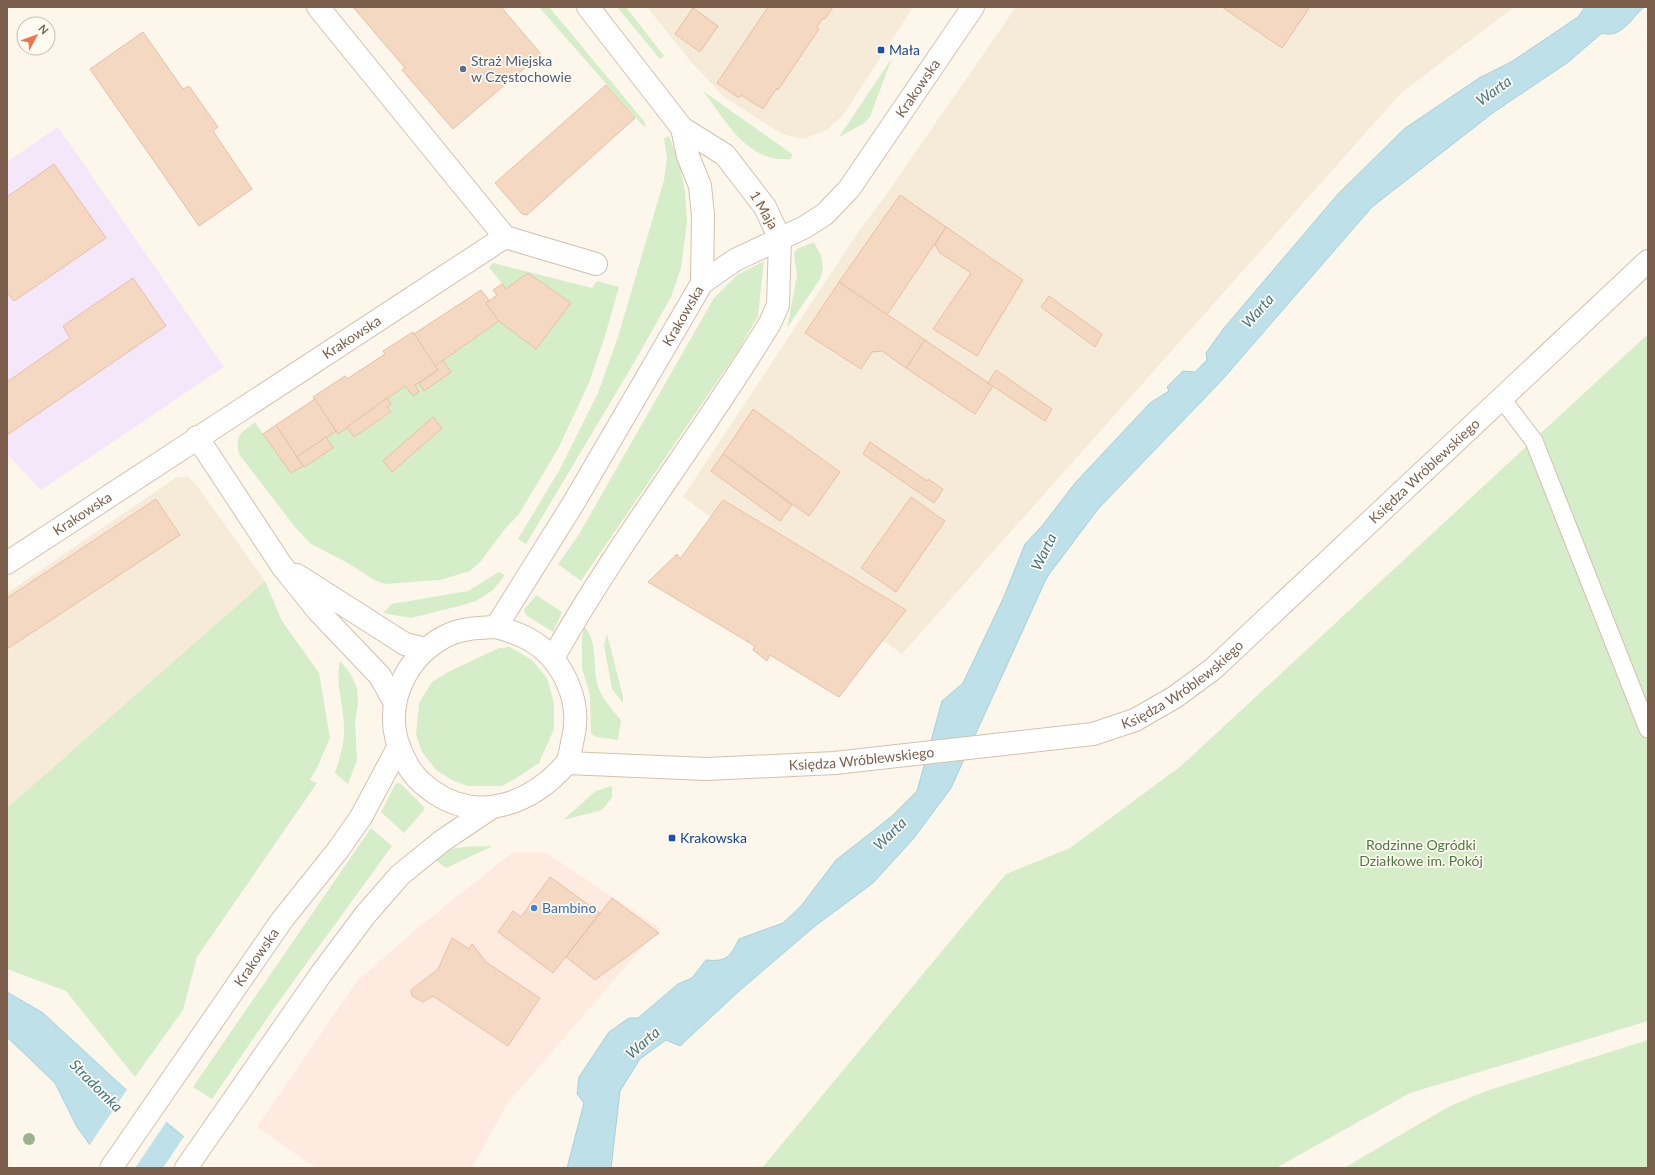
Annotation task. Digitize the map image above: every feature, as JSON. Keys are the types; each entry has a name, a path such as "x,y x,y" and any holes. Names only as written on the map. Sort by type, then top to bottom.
{"street":[{"path":"318,7 505,237 596,264"},
{"name":"1 Maja","path":"553,658 580,609 694,440 770,323 778,305 780,239 765,207 725,155 682,128 588,7"},
{"name":"Krakowska","path":"496,627 573,504 702,283 731,262 805,227 825,214 849,189 973,7"},
{"name":"1 Maja","path":"682,128 688,156 700,186 703,216 702,283"},
{"name":"Krakowska","path":"7,563 505,237"},
{"name":"Księdza Wróblewskiego","path":"567,763 706,769 835,763 1093,734 1135,720 1175,697 1213,669 1648,261"},
{"path":"198,437 282,566 319,612 380,676 395,703"},
{"path":"282,566 405,644 425,649"},
{"path":"496,627 530,640 553,658 567,679 574,706 574,732 567,763 534,794 512,804 491,808 468,807 445,800 424,786 409,768 399,746 395,728 395,703 400,686 408,670 425,649 446,636 462,630 496,627"},
{"name":"Krakowska","path":"111,1168 177,1070 282,920 338,850 361,817 399,746"},
{"path":"186,1168 330,962 366,914 400,875 442,840 491,808"}],"lane":[{"path":"1502,399 1534,441 1648,729"}],"shaded area":[{"path":"647,7 913,7 844,114 827,130 803,139 782,134 724,97 692,63"},
{"path":"1016,7 1514,7 1401,93 902,654 683,497 861,228 883,199"},
{"path":"58,127 224,367 41,490 9,456 7,457 7,162"},
{"path":"177,477 188,477 197,486 265,581 7,808 7,593"},
{"path":"513,852 545,852 659,928 507,1104 472,1168 316,1168 257,1127 357,981 424,923"}],"green space":[{"path":"539,7 549,7 644,121 646,127 643,126"},
{"path":"617,7 626,7 664,56 660,59"},
{"path":"892,58 870,117 863,124 839,137"},
{"path":"703,91 792,154 791,159 776,158 762,154 750,147 730,127"},
{"path":"669,136 679,162 685,191 687,222 681,268 671,297 635,361 526,544 518,539 560,469 598,393 618,337 664,180 667,158 664,138"},
{"path":"814,242 821,256 823,269 820,279 787,328 797,276 794,253 797,249"},
{"path":"764,261 758,316 738,351 581,581 558,564 578,536 714,298 737,275"},
{"path":"493,263 592,288 597,281 619,287 605,336 589,383 558,449 519,514 504,530 481,561 470,571 440,580 386,584 376,581 346,562 311,544 295,527 239,454 238,438 242,432 255,422 280,459 282,459 292,473 333,448 326,437 336,431 338,433 347,427 354,437 391,413 387,407 391,404 387,398 405,386 413,396 419,391 415,385 419,383 424,391 450,372 443,360 499,321 536,349 571,303 528,273 506,289 489,267"},
{"name":"Rodzinne Ogródki Działkowe im. Pokój","path":"1648,334 1648,1021 1410,1093 1276,1168 762,1168 1006,874 1070,848 1181,766"},
{"path":"499,572 505,575 493,590 476,601 411,618 383,613 392,604 468,591"},
{"path":"265,581 282,621 319,673 330,738 310,780 317,783 197,957 183,1010 135,1077 66,991 7,969 7,808"},
{"path":"536,595 562,612 553,632 526,615 524,610"},
{"path":"584,626 592,640 598,686 608,704 621,720 618,740 596,737 591,733 590,695 582,668 582,639"},
{"path":"607,634 623,697 623,703 612,689 604,645"},
{"path":"510,647 532,660 547,678 554,703 554,729 539,763 518,777 502,786 468,786 452,780 436,770 422,752 416,735 419,703 432,682 450,671 499,648"},
{"path":"340,661 350,673 357,688 358,705 355,721 357,760 348,784 335,773 344,737 338,677"},
{"path":"396,783 400,783 424,807 424,810 404,833 381,812"},
{"path":"612,786 612,797 602,810 563,820 596,791"},
{"path":"371,828 392,846 277,1004 212,1099 193,1087"},
{"path":"493,846 446,868 433,858 447,850 454,848"},
{"path":"1648,1040 1648,1168 1344,1168 1450,1106 1486,1091"}],"water":[{"name":"Warta","path":"1585,7 1644,7 1621,30 1609,34 1602,33 1567,63 1494,112 1372,207 1222,380 1098,509 1047,577 951,788 914,838 873,883 815,926 738,992 680,1046 666,1040 640,1059 620,1091 611,1168 567,1168 584,1103 577,1094 579,1077 609,1032 629,1018 638,1018 678,984 692,978 706,960 719,960 727,957 739,939 783,923 801,906 836,860 892,816 917,791 942,701 963,683 1003,599 1025,544 1042,526 1075,483 1150,403 1169,391 1167,387 1183,371 1195,372 1207,360 1206,353 1224,328 1338,194 1404,129 1479,78 1511,62 1578,17"},
{"name":"Stradomka","path":"7,992 43,1013 122,1086 222,1168 134,1168 90,1145 77,1127 55,1083 7,1037"}],"pier":[{"path":"128,1088 167,1121 135,1168 130,1168 89,1146"},
{"path":"185,1135 223,1166 224,1168 163,1168"}],"building":[{"name":"Straż Miejska w Częstochowie","path":"353,7 501,7 541,54 453,129 402,70 405,68"},
{"path":"768,7 833,7 825,19 823,18 817,27 819,29 778,90 777,88 763,109 741,95 739,98 717,83"},
{"path":"1222,7 1310,7 1282,48"},
{"path":"693,8 718,26 700,52 675,34"},
{"path":"143,32 183,89 189,86 218,127 213,131 252,189 199,226 90,69"},
{"path":"606,85 635,118 527,215 522,214 495,183"},
{"path":"54,164 106,238 14,301 7,292 7,197"},
{"path":"900,195 946,227 887,315 839,282"},
{"path":"946,227 1023,280 977,356 933,329 971,273 940,253 935,245"},
{"path":"528,273 571,303 536,349 496,319 486,303 497,295 493,290 502,284 506,289"},
{"path":"133,278 166,326 7,435 7,382 70,338 63,326"},
{"path":"839,282 925,340 906,368 882,351 872,352 861,369 805,333"},
{"path":"481,290 489,300 486,303 499,321 435,366 414,334"},
{"path":"1049,296 1102,334 1095,347 1041,307"},
{"path":"413,332 438,370 415,385 419,392 413,396 405,386 338,434 313,397 345,376 347,379 385,354 383,351"},
{"path":"925,340 993,386 975,414 906,368"},
{"path":"443,360 451,372 424,391 419,383 438,370 435,366"},
{"path":"996,370 1052,409 1045,421 988,383"},
{"path":"387,398 391,404 387,407 391,412 354,437 347,427"},
{"path":"315,399 336,431 297,457 276,425"},
{"path":"753,409 840,472 809,516 723,454"},
{"path":"433,417 442,428 392,472 383,461"},
{"path":"276,425 303,466 291,473 263,434"},
{"path":"326,437 333,448 304,467 297,457"},
{"path":"870,442 927,481 928,479 943,489 934,503 863,454"},
{"path":"723,454 792,505 780,521 711,471"},
{"path":"911,497 945,521 896,592 861,568"},
{"path":"156,499 180,535 7,649 7,598"},
{"path":"723,500 906,610 839,697 770,655 767,661 753,650 755,646 648,582 677,554 680,559"},
{"path":"550,877 600,913 553,973 498,932 513,911 521,917"},
{"path":"612,898 659,933 595,980 566,957"},
{"path":"452,938 469,949 472,944 486,962 540,998 508,1046 433,996 423,1002 412,996 411,990 438,969"}],"place":[{"name":"Mała","path":"881,50"},
{"name":"Straż Miejska w Częstochowie","path":"463,69"},
{"name":"Krakowska","path":"672,838"},
{"name":"Bambino","path":"534,908"}]}
